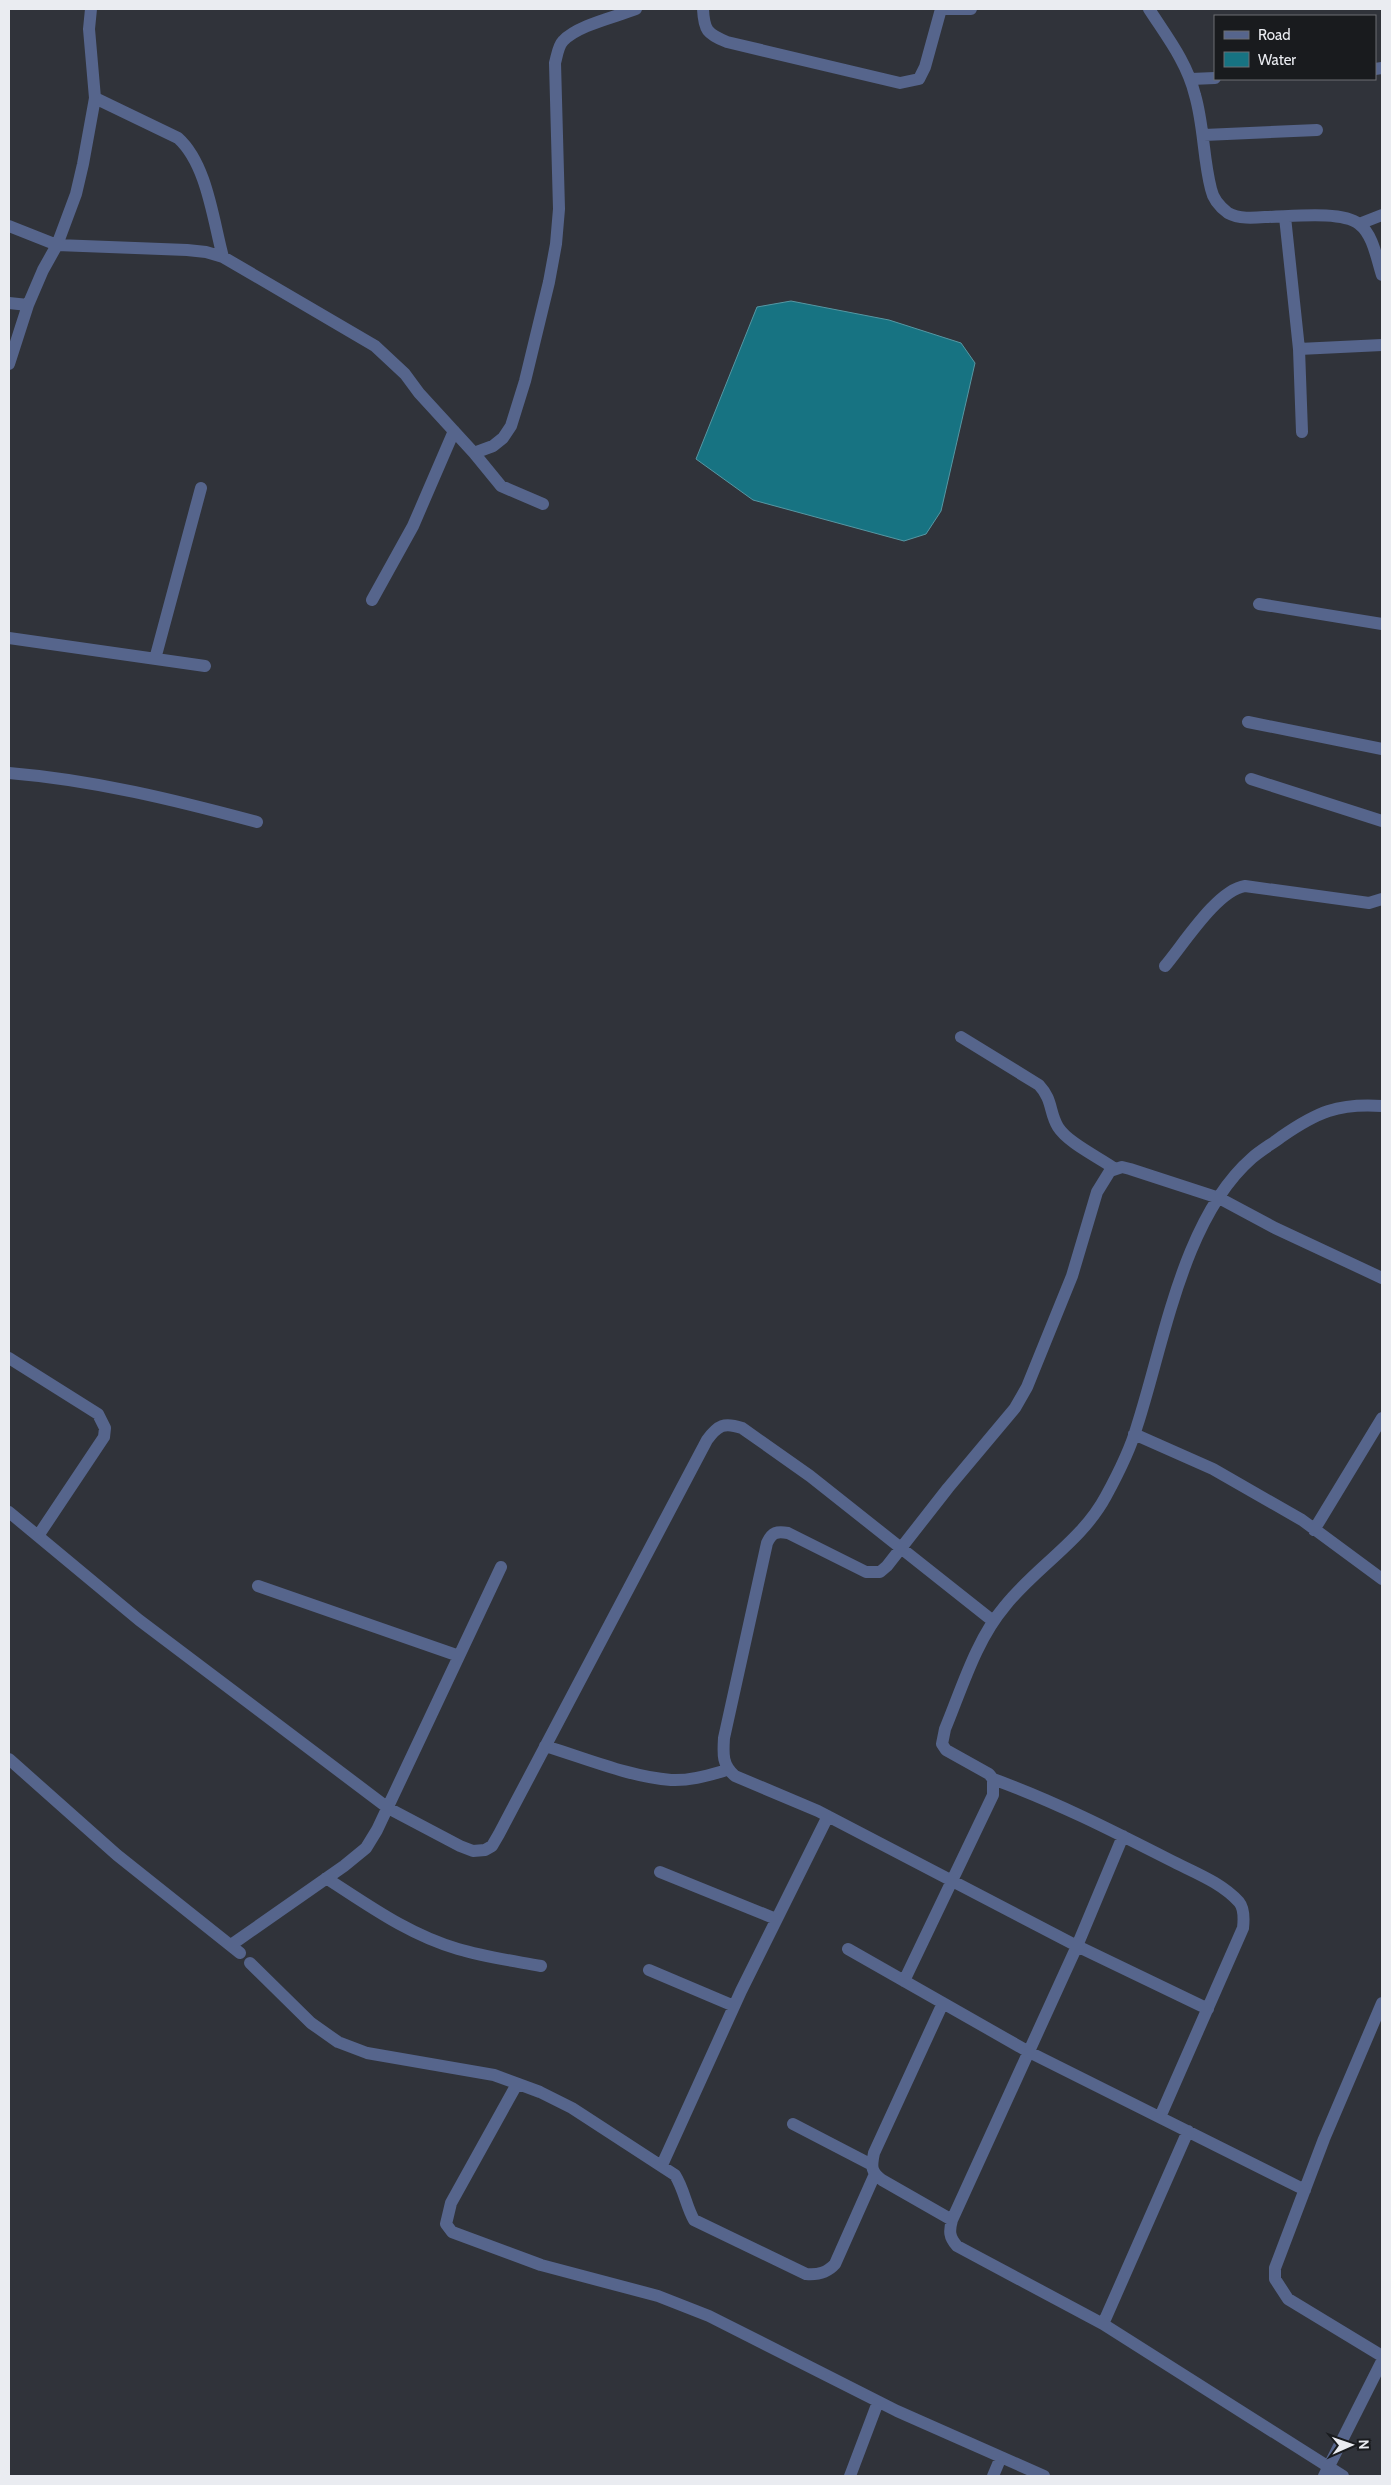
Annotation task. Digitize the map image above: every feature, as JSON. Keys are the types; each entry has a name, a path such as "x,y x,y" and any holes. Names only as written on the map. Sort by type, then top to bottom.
{"street":[{"path":"9,364 28,305 43,270 57,245 82,172 95,98 89,29 91,9"},
{"path":"474,453 493,446 504,438 511,426 527,372 556,244 559,209 555,63 558,51 563,41 576,33 636,9"},
{"path":"702,9 704,25 707,31 727,42 900,83 919,79 925,67 941,9"},
{"path":"946,9 971,9"},
{"path":"1149,9 1181,58 1191,79 1204,135 1211,190 1218,205 1230,214 1244,218 1331,216 1350,219 1359,224 1371,242 1382,275"},
{"path":"1191,79 1214,78"},
{"path":"95,98 178,138 187,146 199,166 223,257"},
{"path":"1204,135 1317,130"},
{"path":"1359,224 1382,215"},
{"path":"1285,217 1299,348 1302,432"},
{"path":"9,226 57,245 187,250 206,252 223,257 374,346 405,374 419,393 474,453 501,486 543,504"},
{"path":"9,304 28,305"},
{"path":"1299,348 1382,345"},
{"path":"372,600 413,526 454,431"},
{"path":"155,658 201,488"},
{"path":"1259,604 1382,624"},
{"path":"9,638 205,666"},
{"path":"1248,722 1382,749"},
{"path":"9,773 62,777 154,795 257,822"},
{"path":"1251,779 1382,822"},
{"path":"1165,966 1214,906 1236,888 1245,886 1368,904 1382,899"},
{"path":"961,1037 1039,1086 1048,1095 1057,1126 1064,1135 1115,1169"},
{"path":"1160,2117 1243,1928 1240,1904 1228,1891 1210,1880 1124,1836 1032,1793 993,1779 989,1774 946,1750 942,1744 942,1737 975,1658 994,1621 1019,1589 1084,1526 1105,1499 1125,1460 1162,1334 1188,1260 1208,1214 1231,1180 1251,1158 1300,1124 1322,1112 1341,1106 1382,1106"},
{"path":"1208,2009 1077,1946 828,1816 734,1776 727,1770 723,1759 724,1738 767,1543 771,1535 778,1531 788,1533 866,1572 873,1574 880,1572 887,1566 948,1488 1015,1408 1027,1387 1072,1276 1097,1192 1106,1174 1115,1169 1130,1169 1219,1198 1275,1228 1382,1278"},
{"path":"9,1358 98,1414 105,1428 104,1437 38,1536"},
{"path":"1314,1530 1382,1418"},
{"path":"9,1512 139,1620 388,1808 473,1851 485,1850 492,1846 499,1834 707,1440 715,1428 722,1424 730,1424 742,1428 810,1476 994,1621"},
{"path":"1134,1434 1213,1469 1302,1520 1382,1579"},
{"path":"9,1759 117,1855 236,1949 366,1848 388,1808 501,1567"},
{"path":"258,1586 459,1656"},
{"path":"545,1746 649,1777 672,1780 727,1770"},
{"path":"904,1981 993,1795 993,1779"},
{"path":"662,2165 734,2006 828,1816"},
{"path":"1124,1836 1077,1946 952,2220 949,2231 951,2239 957,2246 1103,2324 1327,2472 1343,2476"},
{"path":"660,1872 776,1919"},
{"path":"326,1878 405,1928 435,1941 459,1950 541,1966"},
{"path":"848,1948 1029,2052 1305,2190"},
{"path":"250,1963 311,2023 338,2042 367,2053 494,2075 540,2092 572,2108 675,2175 682,2185 689,2212 694,2220 797,2270 812,2275 829,2270 835,2264 873,2170 874,2153 943,2003"},
{"path":"649,1970 734,2006"},
{"path":"1382,2003 1324,2139 1275,2268 1277,2284 1288,2300 1382,2356"},
{"path":"517,2084 451,2203 446,2224 452,2232 541,2265 658,2296 709,2316 878,2402 1044,2476"},
{"path":"793,2124 873,2170 952,2220"},
{"path":"1103,2324 1188,2131"},
{"path":"1327,2472 1382,2361"},
{"path":"850,2476 878,2402"},
{"path":"993,2476 1001,2457"}],"water":[{"path":"791,301 889,320 961,343 975,363 941,511 926,534 904,541 753,500 696,459 757,307"}]}
